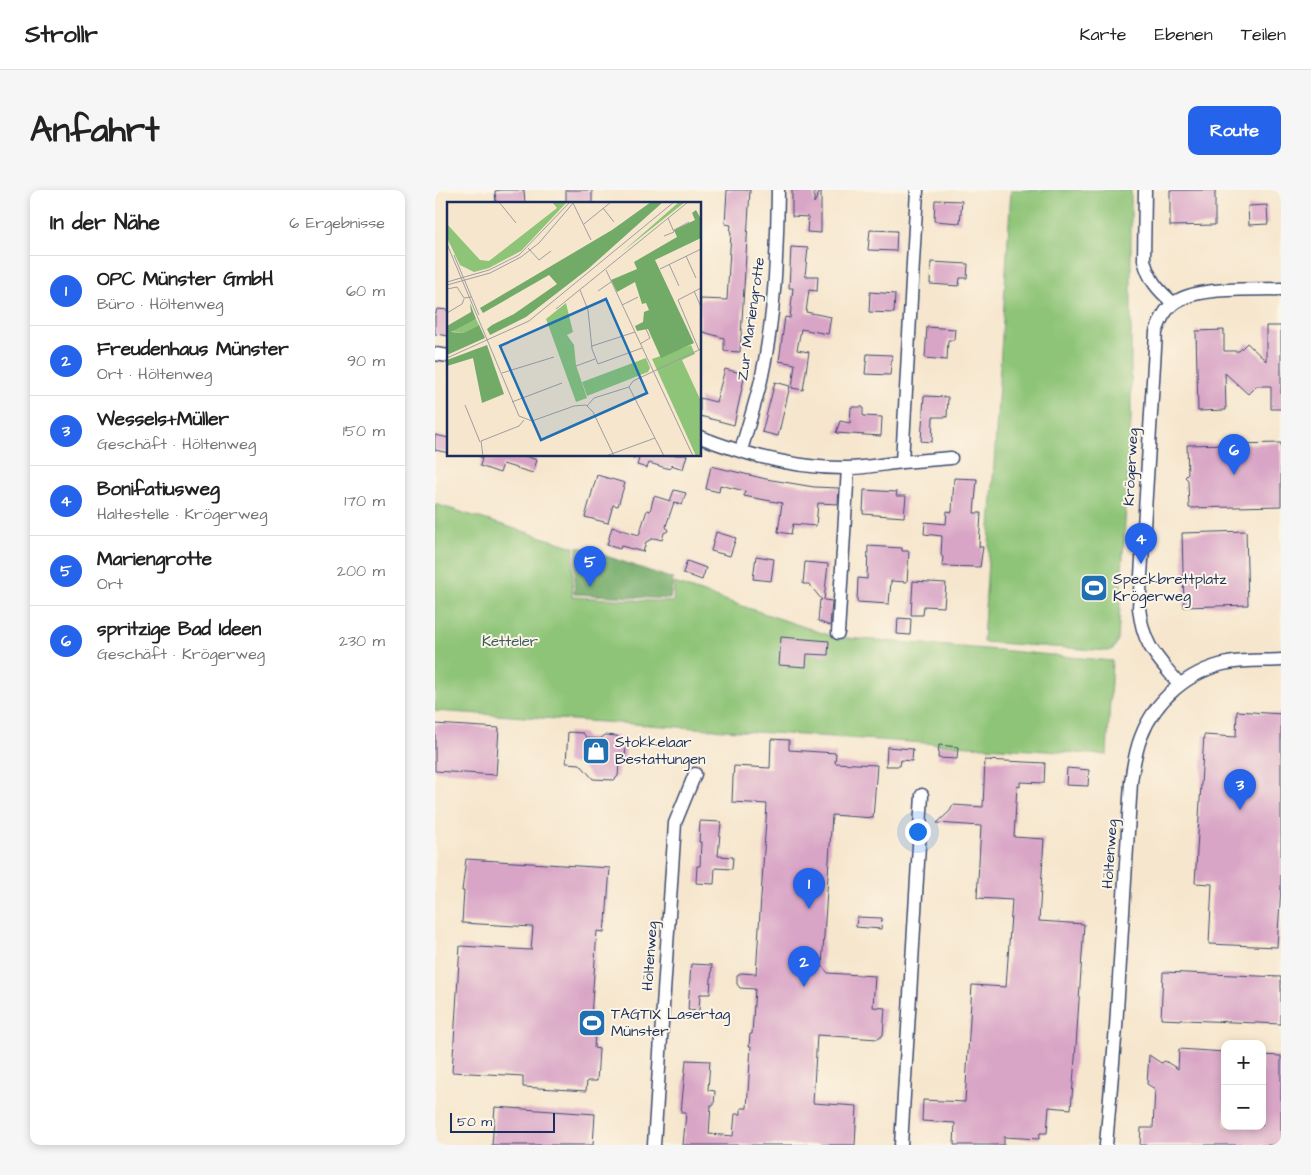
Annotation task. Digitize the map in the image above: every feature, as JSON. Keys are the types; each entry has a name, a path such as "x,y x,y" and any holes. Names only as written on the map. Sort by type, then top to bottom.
{"street":[{"name":"Zur Mariengrotte","path":"741,450 761,380 769,334 778,246 778,190"},
{"path":"902,462 917,190"},
{"path":"1145,190 1145,260 1147,270 1155,286 1173,303 1196,293 1281,289"},
{"name":"Krögerweg","path":"1173,303 1163,316 1156,332 1139,608 1143,634 1149,647 1180,685"},
{"path":"701,437 793,463 848,468 951,458"},
{"path":"838,633 848,468"},
{"name":"Höltenweg","path":"1106,1145 1116,1027 1129,810 1135,755 1141,737 1148,722 1168,696 1180,685 1201,671 1246,661 1281,660"},
{"name":"Höltenweg","path":"654,1145 675,823 695,774"},
{"path":"901,1145 922,796"}],"green space":[{"path":"1011,190 1131,190 1131,421 1118,640 1114,648 1109,651 983,642"},
{"name":"Ketteler","path":"435,504 574,547 572,597 673,602 674,583 834,637 1112,661 1107,755 435,711"},
{"path":"577,546 673,579 670,599 574,594"}],"building":[{"path":"524,190 525,202 496,202 495,191"},
{"path":"566,190 592,190 592,202 566,202"},
{"path":"727,190 750,190 740,352 724,351 724,338 701,331 701,299 727,300 731,225 725,224"},
{"path":"792,190 814,190 814,203 821,190 821,233 807,232 808,217 792,216"},
{"path":"1170,190 1215,190 1215,225 1170,226"},
{"path":"935,200 962,201 960,223 934,221"},
{"path":"1267,205 1268,224 1249,225 1248,206"},
{"path":"870,230 897,231 896,251 868,250"},
{"path":"791,247 808,248 805,276 818,276 817,291 809,290 806,312 831,317 828,334 801,329 797,350 809,352 803,390 792,388 795,364 779,361 785,317 790,318 793,288 789,288"},
{"path":"931,262 968,264 967,278 960,278 959,286 930,284"},
{"path":"870,292 895,294 894,313 869,312"},
{"path":"437,309 447,310 447,336 435,334"},
{"path":"1266,326 1281,326 1281,409 1271,409 1271,386 1256,386 1248,394 1225,373 1226,410 1198,411 1196,331 1224,330 1224,351 1239,351 1247,343 1266,361"},
{"path":"927,327 955,329 954,340 948,340 947,360 925,358"},
{"path":"867,354 892,355 890,375 865,374"},
{"path":"725,369 745,374 734,425 701,416 701,398 716,402"},
{"path":"775,382 790,386 778,436 762,432"},
{"path":"924,396 948,397 947,417 933,417 932,442 921,441"},
{"path":"851,407 863,407 863,416 882,417 881,436 836,433 840,421 850,423"},
{"path":"435,435 447,438 447,453 435,450"},
{"path":"1281,443 1281,506 1189,508 1188,480 1185,477 1188,474 1187,445"},
{"path":"481,456 525,456 537,460 533,473 503,464 500,473 480,466 482,458 480,458"},
{"path":"634,456 687,456 683,469 671,465 670,469 649,463 647,468 637,465 639,459 633,458"},
{"path":"711,466 766,479 814,487 839,488 838,504 818,503 816,526 793,524 791,534 778,532 782,503 744,496 745,491 720,485 719,492 706,489"},
{"path":"597,475 625,483 618,506 613,505 608,523 585,517"},
{"path":"954,478 977,479 974,513 981,513 979,547 983,547 980,567 942,566 942,536 924,534 925,522 946,524 947,511 952,512"},
{"path":"674,490 686,493 682,505 674,502 666,526 668,531 664,533 662,540 654,538 646,542 643,552 621,546 620,549 607,545 612,527 639,535 647,510 650,511 654,496 670,501"},
{"path":"864,490 897,492 896,496 906,496 904,517 863,514"},
{"path":"1246,531 1248,605 1184,607 1182,533"},
{"path":"716,532 736,538 730,556 711,551"},
{"path":"868,546 902,548 902,551 909,551 907,582 891,581 889,604 857,602 858,578 867,579"},
{"path":"756,556 774,559 771,581 753,579"},
{"path":"687,561 706,568 702,580 683,573"},
{"path":"805,562 828,564 824,600 832,601 830,626 818,621 820,600 822,600 809,584 803,584"},
{"path":"913,581 946,583 944,607 924,606 923,615 911,615"},
{"path":"898,618 911,619 910,635 897,634"},
{"path":"781,637 829,641 828,655 807,654 806,667 779,665"},
{"path":"1237,711 1281,714 1281,888 1277,947 1209,944 1212,884 1195,883 1204,735 1236,737"},
{"path":"435,724 499,728 496,775 435,771"},
{"name":"Stokkelaar Bestattungen","path":"568,732 583,733 587,738 600,739 605,735 617,736 626,745 625,758 619,763 618,776 614,780 593,779 580,764 566,763"},
{"path":"771,739 789,740 789,750 836,753 835,763 877,765 873,818 832,815 822,966 828,973 875,976 873,1007 885,1008 883,1035 878,1039 817,1035 813,1103 857,1106 855,1145 683,1145 686,1113 681,1113 686,1060 710,1061 708,1090 715,1091 714,1105 711,1105 709,1134 733,1136 735,1114 741,1114 741,1108 747,1108 751,1046 749,1046 750,1034 752,1034 755,989 740,988 737,984 737,976 741,973 756,974 767,804 732,802 733,778 734,766 770,768"},
{"path":"939,745 958,747 957,759 938,758"},
{"path":"887,747 913,749 912,761 901,760 900,766 886,766"},
{"path":"985,760 1045,763 1044,783 1020,782 1020,787 1017,786 1014,837 1044,839 1039,921 1084,924 1071,1109 1049,1107 1047,1133 1040,1133 1039,1139 1004,1137 1004,1145 954,1145 955,1123 922,1121 923,1100 965,1102 972,985 1006,987 1012,900 977,898 981,826 937,823 950,811 953,805 983,807"},
{"path":"1067,768 1089,770 1088,786 1066,785"},
{"path":"700,821 721,822 718,856 733,857 732,869 715,868 714,884 696,883 697,866 700,866"},
{"path":"466,859 610,868 604,932 597,931 591,1017 596,1017 594,1048 599,1049 597,1081 587,1081 586,1091 523,1087 523,1076 452,1072 460,946 531,950 533,927 462,923 464,891 462,891"},
{"path":"857,917 882,918 881,929 856,927"},
{"path":"691,964 712,965 710,994 700,994 699,1011 688,1010"},
{"path":"1163,972 1281,977 1281,1024 1161,1019"},
{"path":"1179,1049 1221,1052 1221,1130 1266,1130 1266,1055 1281,1056 1281,1145 1140,1145 1141,1128 1153,1128 1155,1089 1147,1084 1149,1055 1161,1063 1165,1061 1178,1069"},
{"path":"495,1107 595,1114 593,1145 492,1145"}],"place":[{"name":"spritzige Bad Ideen","path":"1234,475"},
{"name":"Bonifatiusweg","path":"1141,564"},
{"name":"Mariengrotte","path":"590,587"},
{"name":"Speckbrettplatz Krögerweg","path":"1094,588"},
{"name":"Stokkelaar Bestattungen","path":"596,751"},
{"name":"Wessels+Müller","path":"1240,810"},
{"name":"OPC Münster GmbH","path":"809,909"},
{"name":"Freudenhaus Münster","path":"804,987"},
{"name":"TAGTIX Lasertag Münster","path":"592,1023"}]}
